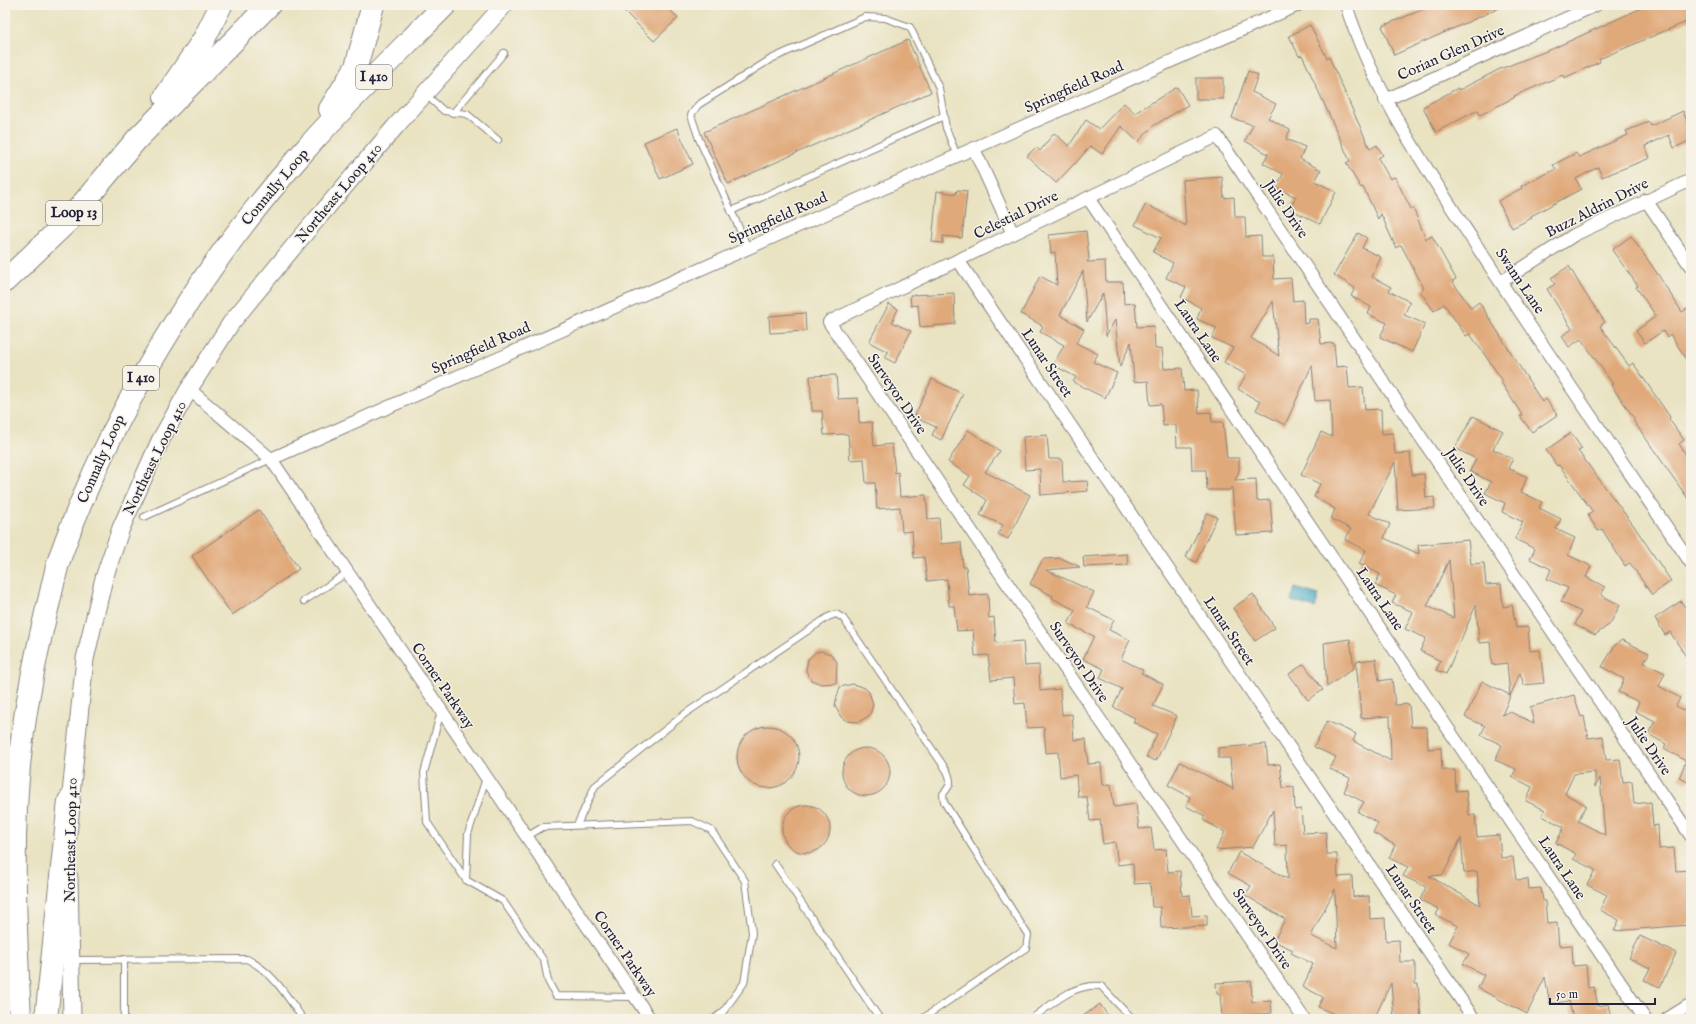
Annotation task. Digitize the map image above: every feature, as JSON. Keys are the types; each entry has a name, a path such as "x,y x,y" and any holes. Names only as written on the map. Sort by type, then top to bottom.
{"highway":[{"path":"137,139 204,39 221,5"},
{"name":"Loop 13","path":"5,281 68,221 137,139 269,5"},
{"path":"304,150 356,67 373,5"},
{"name":"Connally Loop","path":"20,1019 15,911 15,839 19,765 33,669 59,560 84,496 122,412 155,354 233,237 304,150 445,5"},
{"path":"46,1019 69,801"}],"main road":[{"name":"Northeast Loop 410","path":"72,1019 69,801 85,659 104,578 121,528 160,441 189,389 232,324 299,240 504,5"}],"street":[{"name":"Springfield Road","path":"271,459 1298,5"},
{"name":"Swann Lane","path":"1346,5 1363,55 1385,100 1416,152 1501,282 1691,562"},
{"name":"Corian Glen Drive","path":"1385,100 1596,5"},
{"name":"Celestial Drive","path":"829,322 1217,136"},
{"name":"Julie Drive","path":"1217,136 1691,836"},
{"path":"974,149 1013,234"},
{"name":"Buzz Aldrin Drive","path":"1501,282 1574,235 1691,180"},
{"name":"Laura Lane","path":"1088,198 1645,1019"},
{"path":"1646,200 1691,267"},
{"name":"Lunar Street","path":"958,260 1474,1019"},
{"name":"Surveyor Drive","path":"829,322 1304,1019"},
{"name":"Corner Parkway","path":"189,389 271,459 650,1019"},
{"path":"1667,1019 1691,1004"}],"lane":[{"path":"748,248 699,139 691,115 698,105 771,59 857,20 865,17 885,18 910,27 939,88 946,128 958,156"},
{"path":"453,113 504,53"},
{"path":"425,94 444,110 453,113 467,114 498,140"},
{"path":"731,210 944,116"},
{"path":"144,517 271,459"},
{"path":"304,601 347,573"},
{"path":"577,825 595,786 686,713 828,617 836,614 843,618 947,771 951,780 950,786 943,794 944,802 1028,935 1026,948 922,1019"},
{"path":"441,711 424,773 426,822 466,880 503,902 544,961 548,981 556,996 634,996"},
{"path":"466,880 468,834 486,778"},
{"path":"526,837 543,826 692,821 711,830 745,881 752,933 744,984 723,1012 714,1019"},
{"path":"774,864 880,1019"},
{"path":"124,959 124,1019"},
{"path":"71,960 247,959 262,967 275,980 303,1019"},
{"path":"1031,1019 1074,989 1088,985 1101,986 1132,1019"}],"water":[{"path":"1295,588 1319,595 1315,608 1291,601"}],"building":[{"path":"618,5 665,5 678,18 654,41"},
{"path":"1434,5 1506,5 1394,55 1382,26"},
{"path":"1648,5 1691,5 1691,20 1599,59 1600,62 1564,78 1563,75 1514,96 1515,97 1480,115 1478,110 1436,132 1423,107 1458,88 1459,90 1500,69 1552,49"},
{"path":"1310,25 1327,58 1329,57 1370,149 1377,145 1383,155 1378,158 1390,179 1395,177 1411,209 1413,208 1426,239 1432,236 1456,279 1452,281 1471,308 1479,302 1542,402 1546,399 1557,415 1532,432 1520,416 1522,415 1501,382 1503,381 1470,334 1466,336 1444,304 1434,311 1420,291 1424,288 1401,245 1396,248 1381,214 1378,219 1363,187 1361,188 1346,163 1350,161 1302,55 1299,56 1289,36"},
{"path":"908,40 931,92 728,184 704,132"},
{"path":"1248,71 1258,75 1252,92 1276,104 1268,118 1290,130 1286,139 1305,147 1300,159 1321,170 1315,181 1336,192 1320,224 1290,209 1296,197 1276,188 1283,174 1263,163 1268,154 1245,141 1253,125 1232,118"},
{"path":"1196,78 1223,78 1223,99 1196,99"},
{"path":"1177,87 1188,105 1153,126 1138,142 1121,126 1102,154 1090,146 1056,183 1027,156 1036,147 1040,151 1054,133 1069,146 1086,120 1099,129 1124,103 1135,113"},
{"path":"1683,111 1691,131 1691,140 1674,148 1669,135 1645,146 1650,158 1602,177 1598,167 1576,179 1581,189 1512,228 1498,201 1522,188 1521,186 1556,169 1553,165 1576,153 1579,157 1628,135 1626,131 1649,122 1651,126"},
{"path":"677,128 693,164 660,179 644,142"},
{"path":"1222,177 1224,198 1234,197 1235,217 1245,217 1246,237 1261,236 1262,257 1273,257 1274,279 1291,278 1293,301 1303,300 1304,324 1309,323 1309,319 1318,319 1321,344 1334,343 1336,367 1347,366 1349,388 1363,387 1365,410 1381,409 1382,434 1393,433 1395,454 1410,453 1412,475 1424,474 1426,498 1434,497 1435,508 1398,510 1395,462 1369,514 1390,524 1384,538 1419,554 1418,545 1468,540 1471,564 1484,563 1486,585 1501,584 1503,607 1512,605 1516,628 1528,627 1530,651 1540,650 1544,683 1524,685 1520,673 1502,715 1510,712 1534,723 1530,707 1574,695 1581,717 1584,716 1588,738 1603,736 1606,760 1620,759 1623,782 1632,781 1634,804 1651,802 1653,826 1658,825 1659,849 1674,848 1676,871 1691,870 1691,921 1689,925 1614,931 1619,920 1600,910 1607,895 1587,885 1595,870 1573,859 1576,854 1556,843 1564,827 1542,816 1545,810 1526,801 1532,787 1512,777 1516,769 1495,760 1502,745 1481,735 1485,726 1465,717 1482,681 1510,695 1507,663 1492,665 1490,642 1479,643 1476,605 1446,674 1436,670 1441,661 1420,651 1426,638 1405,629 1413,612 1392,603 1396,595 1375,585 1380,574 1359,564 1366,550 1345,540 1351,529 1331,519 1335,509 1314,497 1320,484 1301,475 1321,432 1332,437 1330,400 1315,401 1312,365 1285,425 1256,410 1260,402 1238,389 1246,375 1224,362 1233,348 1212,338 1217,328 1197,319 1201,308 1181,297 1186,287 1166,278 1173,263 1153,252 1161,238 1135,225 1146,204 1186,226 1183,180","holes":["1273,301 1279,356 1251,338","1449,560 1454,618 1427,606","1595,772 1595,787 1600,778 1605,835 1578,821 1586,805 1565,794 1574,774"]},
{"path":"957,190 967,191 962,238 943,236 943,243 932,242 937,191 956,194"},
{"path":"1086,231 1089,259 1087,262 1105,261 1106,282 1123,282 1124,304 1135,303 1137,327 1154,326 1155,349 1162,348 1164,369 1182,368 1184,391 1197,390 1199,413 1211,412 1212,422 1223,422 1227,458 1239,458 1239,471 1235,480 1256,479 1257,501 1270,500 1273,533 1236,535 1232,487 1230,490 1207,490 1206,470 1192,470 1191,447 1177,447 1176,425 1163,426 1161,404 1150,405 1148,381 1134,382 1131,342 1120,367 1115,320 1106,336 1103,293 1087,322 1083,271 1060,315 1084,329 1076,343 1098,354 1093,362 1117,373 1105,398 1073,382 1076,377 1053,365 1064,345 1040,332 1043,326 1021,314 1040,276 1057,285 1055,252 1051,253 1049,235"},
{"path":"1358,233 1367,238 1362,248 1381,257 1372,277 1391,287 1389,291 1410,302 1404,315 1425,324 1412,352 1380,337 1387,323 1368,314 1371,307 1351,296 1355,288 1334,275"},
{"path":"1631,236 1682,312 1691,306 1691,366 1670,334 1667,337 1663,331 1645,343 1636,331 1656,316 1636,287 1638,286 1612,250"},
{"path":"1569,266 1583,290 1605,322 1600,326 1629,366 1633,363 1684,440 1679,444 1691,462 1691,503 1633,420 1635,419 1611,385 1613,384 1581,339 1569,347 1562,336 1572,329 1547,289 1555,284 1551,278"},
{"path":"954,293 955,324 920,327 918,305 911,306 910,295"},
{"path":"889,304 898,309 892,322 911,331 895,363 885,358 888,352 869,342"},
{"path":"805,313 806,331 770,333 769,316"},
{"path":"836,375 838,399 858,398 859,423 872,422 874,446 892,444 895,473 898,472 900,497 926,495 928,519 939,518 941,544 961,542 963,567 966,567 969,596 988,594 989,618 994,617 996,643 1023,641 1025,666 1039,665 1040,691 1060,689 1062,715 1072,714 1074,740 1086,739 1088,764 1101,763 1103,785 1111,784 1114,807 1136,804 1139,829 1151,828 1154,850 1166,849 1168,872 1180,871 1182,896 1190,895 1192,916 1207,915 1207,926 1161,928 1160,907 1152,907 1150,883 1134,884 1133,863 1118,865 1115,842 1103,844 1100,820 1090,821 1087,797 1078,797 1076,775 1060,777 1058,752 1046,753 1044,727 1027,728 1025,703 1015,704 1013,678 991,680 988,655 975,656 973,630 957,631 954,606 949,606 947,579 927,581 924,557 914,558 912,531 902,532 900,507 877,509 875,483 866,483 864,459 850,460 848,434 824,435 822,411 812,411 810,376"},
{"path":"932,379 963,394 941,440 932,435 936,427 914,417"},
{"path":"1473,416 1503,431 1493,449 1513,459 1508,468 1527,477 1521,492 1542,502 1539,508 1561,519 1556,529 1575,538 1568,555 1591,566 1586,577 1605,587 1601,595 1620,605 1610,624 1595,635 1575,625 1581,612 1561,602 1568,588 1547,579 1551,569 1530,559 1535,549 1515,539 1523,522 1502,512 1505,503 1485,493 1491,482 1470,471 1476,459 1455,448"},
{"path":"968,430 1000,451 985,472 1030,495 1008,539 998,534 1003,525 980,515 987,500 964,485 970,476 948,462"},
{"path":"1571,433 1582,449 1578,451 1634,526 1671,581 1652,595 1630,563 1625,566 1602,529 1598,531 1588,515 1593,512 1559,465 1557,466 1546,450"},
{"path":"1047,435 1049,459 1062,459 1063,482 1087,481 1088,491 1041,495 1040,469 1025,470 1023,437"},
{"path":"259,510 299,569 232,615 192,556"},
{"path":"1207,513 1217,517 1196,562 1186,557"},
{"path":"1127,554 1128,565 1084,567 1083,557"},
{"path":"1061,558 1080,567 1046,570 1094,592 1087,607 1114,620 1109,630 1130,640 1121,659 1143,670 1141,673 1163,684 1153,706 1177,716 1156,761 1146,757 1157,734 1133,722 1135,718 1113,707 1122,689 1100,678 1104,669 1083,659 1094,636 1068,624 1075,610 1030,584 1043,559"},
{"path":"1253,594 1275,628 1255,641 1233,608"},
{"path":"1681,601 1691,616 1691,664 1670,632 1665,635 1655,618"},
{"path":"1350,639 1354,668 1327,687 1324,643"},
{"path":"1622,640 1649,653 1644,663 1665,673 1659,686 1680,698 1676,706 1691,714 1691,776 1688,782 1679,778 1686,761 1664,748 1666,744 1648,734 1655,721 1635,711 1639,702 1618,692 1624,679 1602,667 1615,645"},
{"path":"821,651 831,654 837,662 836,683 821,684 811,680 808,675 806,670 808,659 816,652"},
{"path":"1376,659 1379,681 1392,679 1395,705 1409,704 1411,727 1427,727 1428,749 1441,748 1442,770 1455,770 1456,791 1466,790 1469,815 1475,815 1477,837 1499,835 1501,858 1513,857 1516,880 1528,879 1529,889 1541,888 1543,901 1545,901 1547,924 1557,923 1559,946 1572,945 1573,966 1586,965 1588,988 1594,987 1598,1006 1608,1004 1611,1019 1573,1019 1569,1001 1550,1004 1545,977 1527,1014 1478,988 1484,975 1463,964 1469,954 1449,943 1458,926 1436,915 1439,909 1420,900 1426,887 1403,876 1408,867 1389,858 1395,845 1373,833 1378,823 1358,812 1364,802 1344,792 1350,778 1330,769 1336,757 1314,747 1327,721 1356,734 1353,741 1391,761 1390,716 1361,718 1356,661","holes":["1461,838 1464,873 1477,871 1480,905 1429,876 1443,875"]},
{"path":"1304,664 1323,690 1308,700 1289,674"},
{"path":"853,684 865,688 869,692 873,704 870,715 859,722 847,721 841,717 835,706 840,687"},
{"path":"768,726 785,731 790,735 794,740 799,757 794,774 790,779 785,783 768,788 751,783 746,779 742,774 737,757 742,740 746,735 751,731"},
{"path":"1266,744 1268,765 1280,764 1283,788 1294,787 1295,810 1301,809 1303,833 1326,832 1327,854 1337,854 1338,877 1352,876 1353,897 1369,896 1370,919 1385,918 1386,941 1399,940 1400,962 1415,962 1415,984 1418,984 1421,1019 1394,1019 1391,983 1374,1019 1345,1019 1318,1007 1323,997 1303,987 1313,964 1291,953 1293,950 1274,941 1285,919 1245,895 1251,886 1228,873 1239,852 1288,879 1287,845 1275,846 1273,810 1253,847 1216,850 1225,832 1203,820 1205,816 1186,806 1190,797 1168,785 1180,762 1233,789 1230,758 1218,758 1218,748","holes":["1335,889 1337,948 1311,936"]},
{"path":"861,748 871,748 883,755 890,767 890,777 883,789 871,796 861,796 853,792 846,785 842,777 842,767 846,759 853,752"},
{"path":"801,805 811,805 823,812 830,824 830,834 823,846 811,853 801,853 793,849 786,842 782,834 782,824 786,816 793,809"},
{"path":"1640,936 1676,953 1660,987 1644,980 1650,968 1629,958"},
{"path":"1251,981 1252,1002 1271,1001 1272,1013 1222,1017 1220,994 1217,994 1216,983"},
{"path":"1100,1004 1110,1019 1079,1019"}]}
